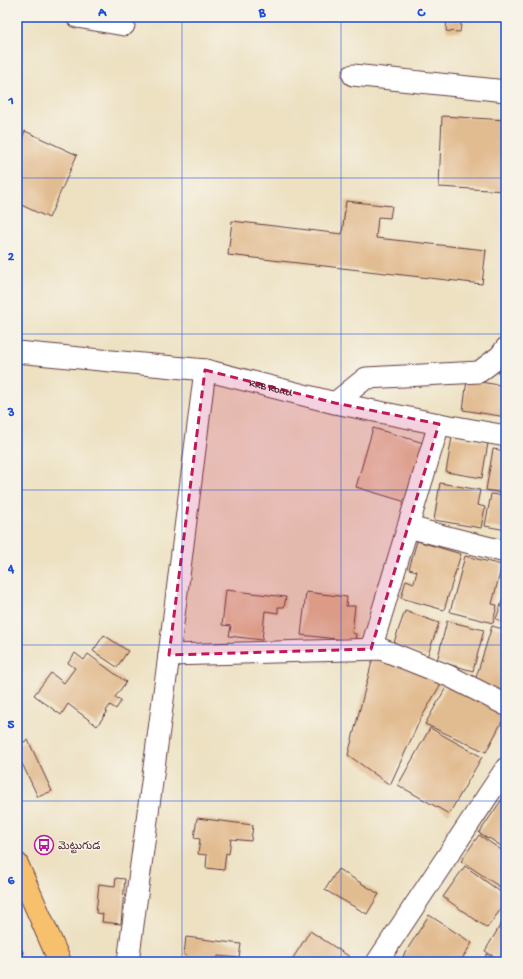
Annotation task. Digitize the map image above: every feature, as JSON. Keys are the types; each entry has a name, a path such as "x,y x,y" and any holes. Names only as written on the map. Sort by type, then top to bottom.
{"main road":[{"path":"17,864 60,962"}],"street":[{"path":"77,17 124,25"},
{"path":"353,75 506,91"},
{"path":"336,403 366,378 479,372 500,356 506,348"},
{"name":"RRB Road","path":"17,352 205,370 336,403 506,436"},
{"path":"128,962 205,370"},
{"path":"371,649 438,424"},
{"path":"408,527 506,552"},
{"path":"169,655 381,649 449,676 506,705"},
{"path":"377,962 506,768"}],"highlighted area":[{"path":"205,370 335,403 439,424 371,649 169,655"}],"building":[{"path":"447,17 462,17 460,32 446,31"},
{"path":"442,116 506,120 506,191 439,187"},
{"path":"25,131 77,155 49,218 17,203 17,150"},
{"path":"346,201 392,206 390,218 378,217 376,238 486,250 482,284 228,255 232,221 342,234"},
{"path":"467,380 506,386 506,417 463,410"},
{"path":"373,428 427,444 409,503 356,487"},
{"path":"452,437 488,443 482,478 446,472"},
{"path":"493,449 506,451 506,494 486,490"},
{"path":"440,483 480,490 477,505 485,507 481,528 434,520"},
{"path":"491,494 506,496 506,530 485,526"},
{"path":"417,541 461,554 444,610 401,598 406,580 414,583 417,571 409,569"},
{"path":"465,556 502,565 492,604 497,605 493,623 450,612"},
{"path":"226,590 286,597 284,607 278,607 278,613 265,611 262,640 229,636 231,626 222,625"},
{"path":"506,590 506,623 496,619"},
{"path":"306,592 347,597 346,606 355,606 352,633 356,634 355,641 301,635"},
{"path":"405,611 439,623 427,657 393,645"},
{"path":"447,621 484,630 473,671 437,661"},
{"path":"492,626 506,630 506,694 474,684"},
{"path":"104,635 128,651 117,667 93,651"},
{"path":"75,653 84,660 88,654 126,682 115,697 121,701 116,709 110,705 97,726 68,704 61,715 34,695 51,673 64,683 75,668 68,663"},
{"path":"375,653 443,680 420,720 390,785 348,755"},
{"path":"448,684 506,714 486,752 425,724"},
{"path":"430,728 482,757 449,814 398,785"},
{"path":"28,740 52,791 38,797 17,753 17,745"},
{"path":"505,795 506,796 506,849 479,833"},
{"path":"197,818 253,825 251,841 231,839 229,854 226,853 224,870 206,868 207,855 198,854 200,839 194,838"},
{"path":"479,835 506,853 506,891 461,861"},
{"path":"465,866 506,896 506,902 487,928 443,897"},
{"path":"338,869 379,894 367,914 325,890"},
{"path":"116,878 125,879 121,924 102,922 103,914 96,913 99,884 115,886"},
{"path":"429,915 472,943 460,962 413,962 403,956"},
{"path":"501,924 506,927 506,962 502,962 485,951"},
{"path":"310,931 350,957 346,962 300,962 293,958"},
{"path":"186,937 241,944 239,958 218,956 217,962 186,962 187,956 184,955"},
{"path":"487,954 499,962 482,962"}],"railway":[{"path":"17,941 26,962"}],"place":[{"name":"మెట్టుగుడ","path":"44,845"}]}
